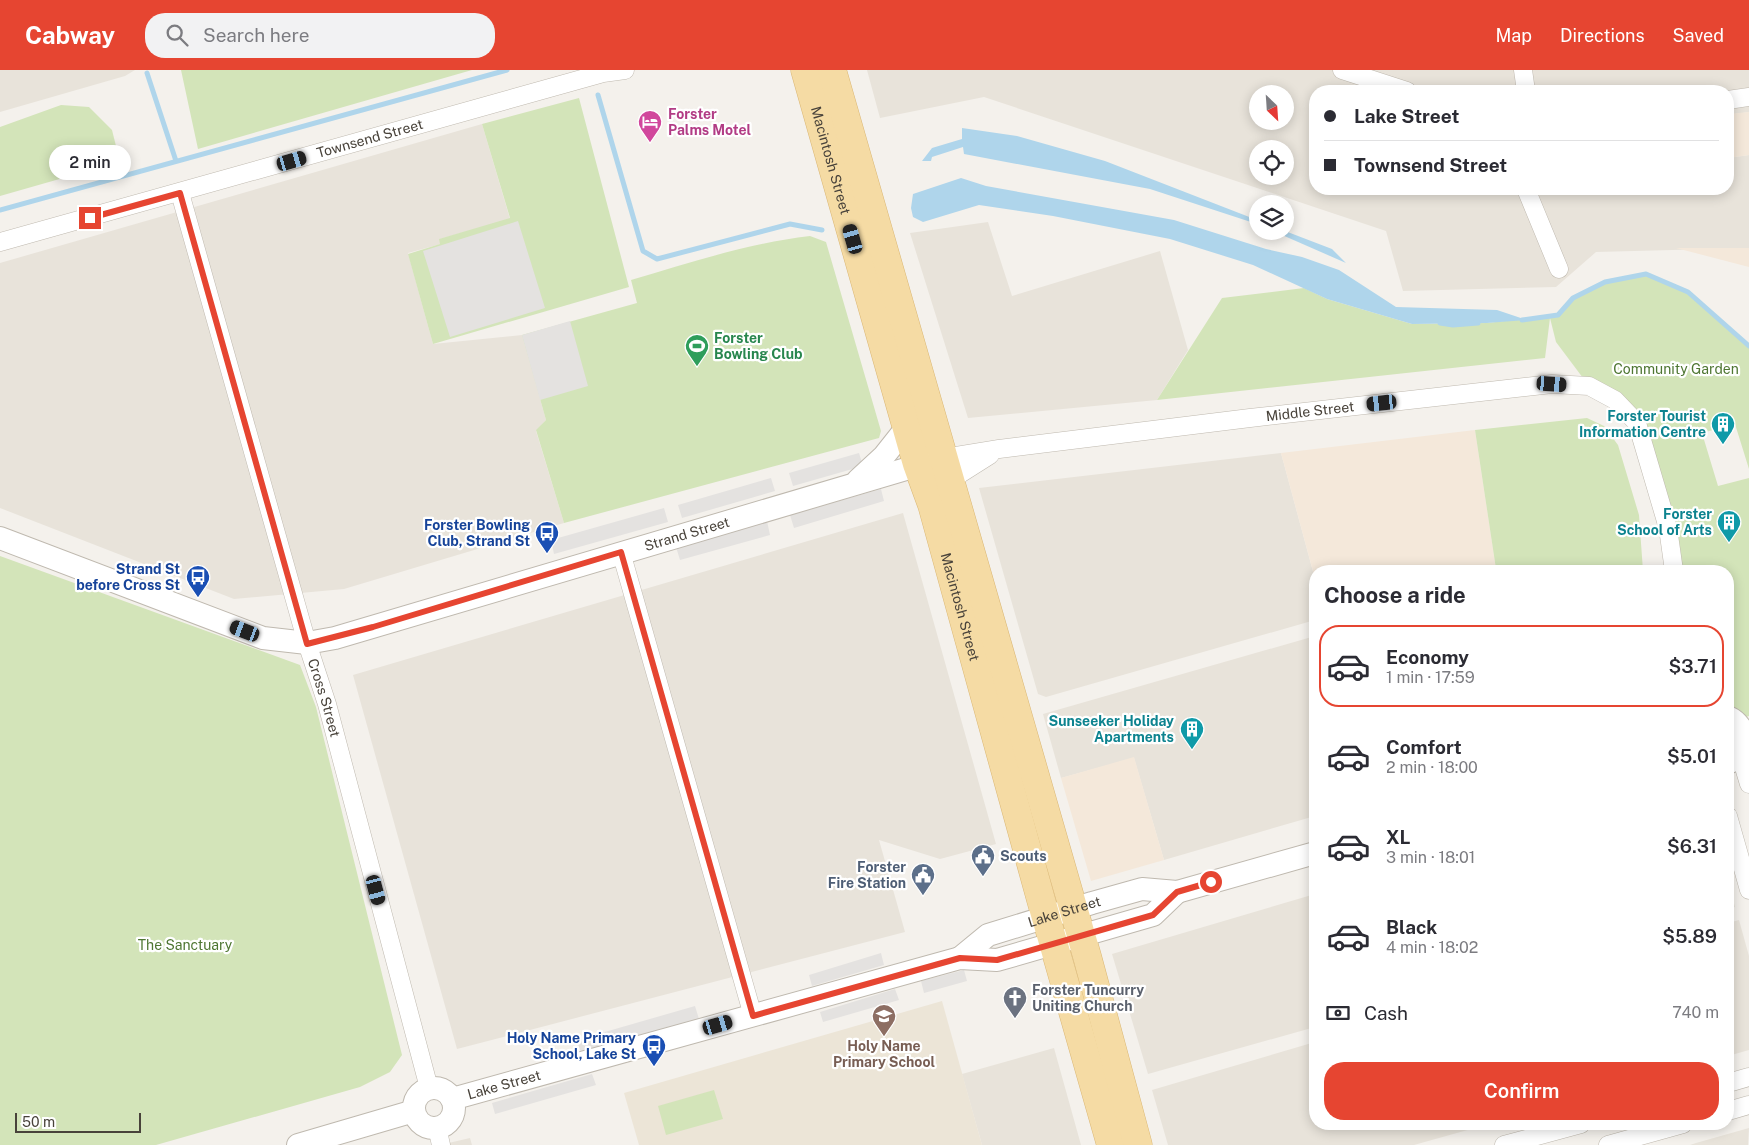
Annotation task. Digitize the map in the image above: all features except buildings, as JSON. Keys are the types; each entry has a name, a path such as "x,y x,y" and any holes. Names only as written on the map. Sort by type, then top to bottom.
{"main road":[{"name":"Macintosh Street","path":"805,70 917,464 932,506 1046,917 1112,1145"},
{"name":"Macintosh Street","path":"832,70 1081,936 1138,1145"}],"street":[{"name":"Townsend Street","path":"0,242 604,73 625,70"},
{"path":"1342,70 1388,85"},
{"path":"1523,70 1525,85"},
{"path":"1734,99 1749,97"},
{"name":"Cross Street","path":"180,193 307,644 327,704 429,1088"},
{"path":"1528,195 1559,269"},
{"name":"Middle Street","path":"948,471 998,449 1552,384 1589,386 1615,400 1637,423 1668,528 1673,565"},
{"path":"856,483 884,456 907,428"},
{"name":"Middle Street","path":"917,464 960,474 998,449"},
{"name":"Strand Street","path":"0,538 263,638 307,644 382,624 917,464"},
{"path":"621,552 753,1016"},
{"path":"1737,718 1743,732 1740,752 1749,784"},
{"path":"1734,837 1749,890"},
{"name":"Lake Street","path":"960,958 988,935 1073,909 1142,889 1177,892 1309,855"},
{"name":"Lake Street","path":"452,1099 960,958 997,960 1054,944 1153,915 1177,892"},
{"path":"1734,1081 1749,1077"},
{"path":"429,1088 442,1090 452,1099 454,1111 452,1117 439,1136 431,1127 420,1122 414,1111 419,1094 429,1088"},
{"path":"1734,1109 1749,1105"},
{"path":"298,1145 414,1111"},
{"path":"1504,1145 1559,1130"},
{"path":"1608,1145 1662,1130"}],"shaded area":[{"path":"0,70 135,70 125,76 0,112"},
{"path":"867,70 1749,70 1749,112 1734,114 1734,85 1309,85 1309,195 1734,195 1734,157 1749,155 1749,248 1596,252 1556,287 1403,291 1386,231 1294,200 1294,195 1278,195 984,97 880,118"},
{"path":"1749,112 1749,155 1734,157 1734,113"},
{"path":"482,124 510,219 440,239 441,244 408,253 433,344 522,335 546,420 536,431 564,523 344,589 234,599 0,508 0,263"},
{"path":"518,221 545,308 450,337 423,251"},
{"path":"988,222 1012,296 1160,251 1188,350 1157,400 968,418 910,233"},
{"path":"1676,248 1749,248 1749,267"},
{"path":"570,321 588,386 540,400 522,335"},
{"path":"1475,430 1495,565 1311,565 1281,453"},
{"path":"859,453 863,466 793,486 789,473"},
{"path":"1281,453 1311,565 1309,565 1309,622 1046,697 1038,694 979,488"},
{"path":"771,478 775,491 682,518 678,505"},
{"path":"881,489 884,501 794,528 790,515"},
{"path":"664,508 668,522 554,554 551,540"},
{"path":"903,513 996,844 940,859 879,840 905,932 457,1049 353,675"},
{"path":"767,521 770,535 680,560 676,547"},
{"path":"1309,638 1309,818 1164,860 1134,758 1061,778 1043,714"},
{"path":"1134,757 1164,860 1091,881 1061,778"},
{"path":"1309,896 1309,1029 1148,1074 1112,954"},
{"path":"1739,920 1749,956 1749,1050 1734,1054 1734,921"},
{"path":"881,953 884,965 812,986 809,975"},
{"path":"964,970 967,981 924,993 921,981"},
{"path":"895,989 899,1000 823,1022 820,1012"},
{"name":"Holy Name Primary School","path":"942,1001 982,1145 639,1145 624,1093"},
{"path":"695,1006 699,1019 581,1053 577,1040"},
{"path":"1309,1044 1309,1130 1468,1130 1414,1145 1168,1145 1152,1090"},
{"path":"1054,1048 1081,1145 982,1145 962,1074"},
{"path":"592,1074 596,1085 495,1114 492,1103"},
{"path":"1749,1128 1748,1145 1690,1145 1696,1143"},
{"path":"470,1138 472,1145 440,1145"}],"green space":[{"path":"181,70 472,70 198,149"},
{"path":"579,98 629,287 433,344 408,254 440,244 439,239 510,218 482,124"},
{"path":"61,105 89,107 112,130 118,154 91,170 0,196 0,127"},
{"name":"Forster Bowling Club","path":"810,236 826,242 881,431 879,438 564,523 536,430 546,420 522,335 637,303 631,280 697,260 764,243"},
{"name":"Community Garden","path":"1646,274 1688,292 1749,346 1749,469 1735,424 1702,433 1718,486 1749,478 1749,716 1735,721 1734,565 1672,565 1637,423 1589,386 1556,342 1550,318 1545,358 1157,400 1222,298 1304,288 1327,299 1412,324 1487,323 1558,315 1588,290 1620,279"},
{"path":"1587,418 1604,426 1618,445 1639,515 1643,565 1495,565 1475,430"},
{"name":"The Sanctuary","path":"0,556 300,665 316,707 402,1055 390,1072 360,1087 156,1145 0,1145"},
{"path":"714,1090 723,1119 666,1135 658,1106"}],"water":[{"path":"962,128 1017,136 1105,161 1249,217 1249,221 1150,189 964,154 963,147 932,157 931,161 922,161 932,148 962,139"},
{"path":"961,178 986,186 1174,220 1266,249 1302,257 1339,270 1396,307 1497,310 1527,320 1487,323 1412,324 1327,299 1253,265 1170,239 1053,216 979,205 923,222 913,217 911,208 913,194"},
{"path":"1294,234 1332,249 1346,263 1294,240"}],"waterway":[{"path":"0,210 507,70"},
{"path":"147,73 176,161"},
{"path":"598,95 643,251 657,259 790,224 822,230"},
{"path":"1522,320 1558,315 1573,298 1605,282 1646,274 1688,292 1749,346"},
{"path":"1440,323 1453,325 1478,323"}],"place":[{"name":"Forster Palms Motel","path":"650,143"},
{"name":"Forster Bowling Club","path":"697,367"},
{"name":"Forster Tourist Information Centre","path":"1723,445"},
{"name":"Forster School of Arts","path":"1729,543"},
{"name":"Forster Bowling Club, Strand St","path":"547,554"},
{"name":"Strand St before Cross St","path":"198,598"},
{"name":"Sunseeker Holiday Apartments","path":"1192,750"},
{"name":"Scouts","path":"983,877"},
{"name":"Forster Fire Station","path":"923,896"},
{"name":"Forster Tuncurry Uniting Church","path":"1015,1019"},
{"name":"Holy Name Primary School","path":"884,1037"},
{"name":"Holy Name Primary School, Lake St","path":"654,1067"}],"route":[{"path":"90,218 180,193 307,644 373,627 621,552 753,1016 960,958 997,960 1153,915 1177,892 1211,882"}]}
